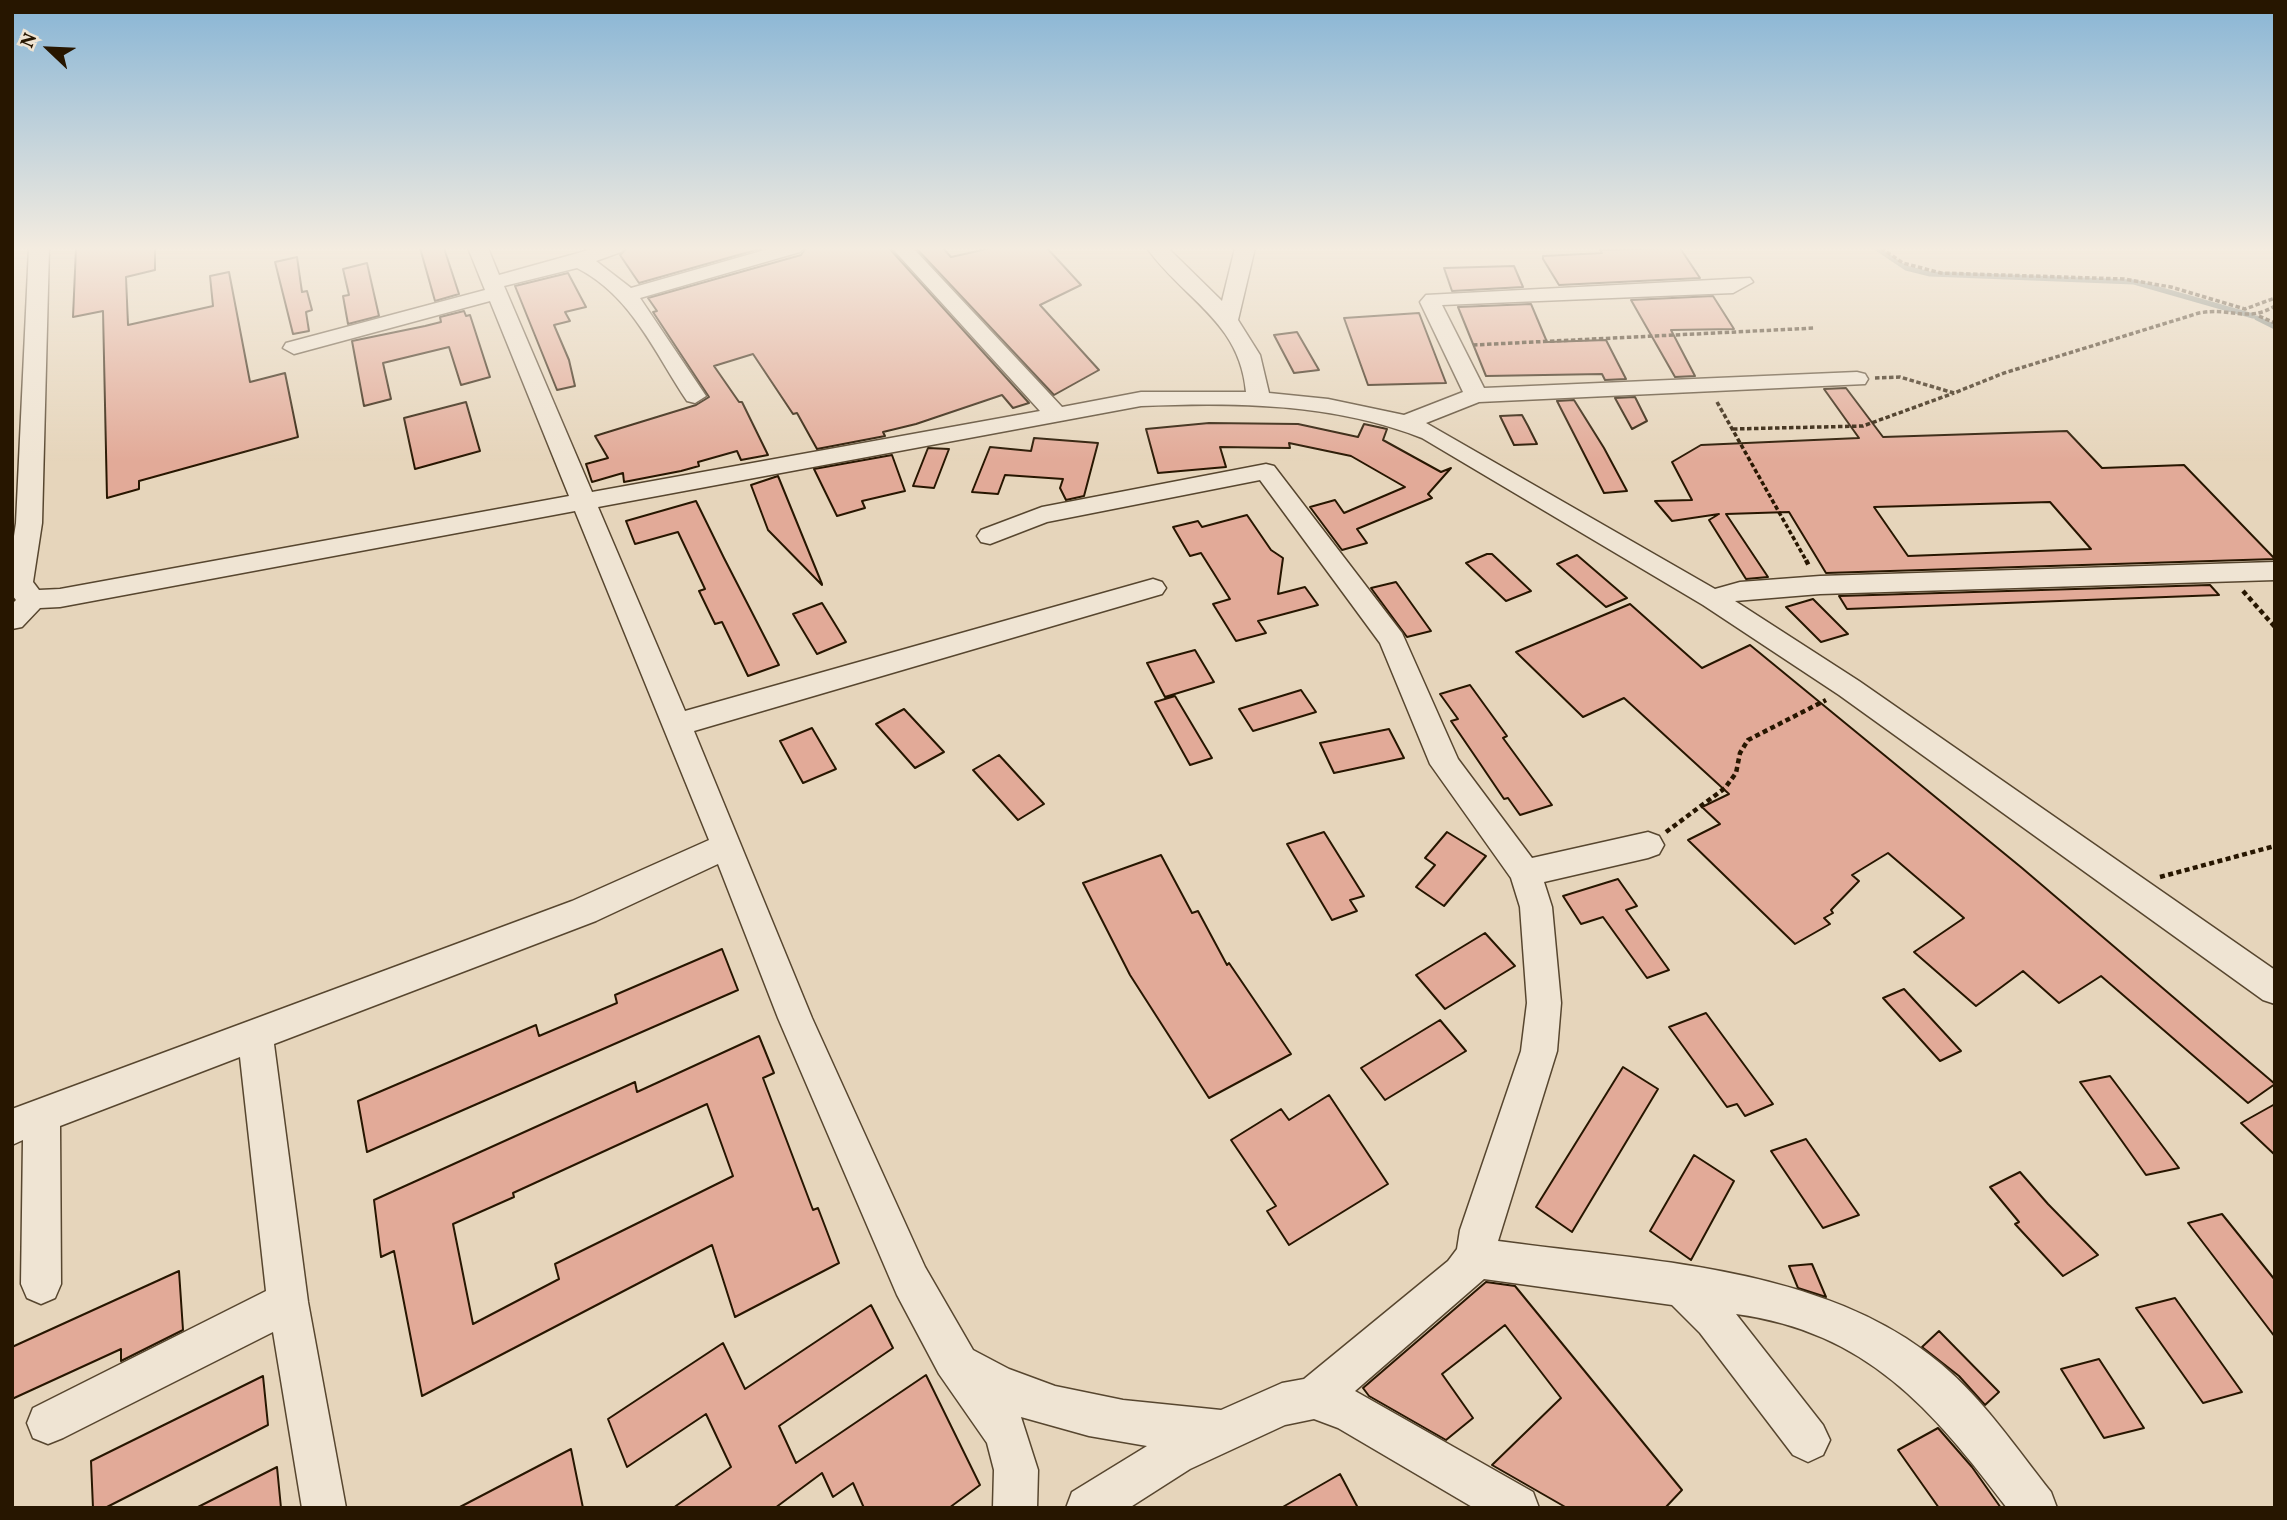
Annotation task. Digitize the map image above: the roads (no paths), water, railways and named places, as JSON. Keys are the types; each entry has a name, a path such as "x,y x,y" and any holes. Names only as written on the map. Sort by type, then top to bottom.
{"street":[{"path":"12,621 23,595 20,582 29,523 22,473 24,393 32,319"},
{"path":"294,348 391,319"},
{"path":"507,319 727,846 795,1018 911,1281 954,1359 1006,1433 1016,1470 1015,1508"},
{"path":"644,319 695,396"},
{"path":"968,319 1056,414"},
{"path":"1438,319 1476,395"},
{"path":"1227,320 1247,354 1258,384 1258,399"},
{"path":"1408,422 1476,395 1857,379"},
{"path":"23,595 60,598 1141,399 1258,399 1331,407 1408,422 1481,460 1712,598 1849,688 2275,989"},
{"path":"990,536 1062,510 1103,505 1124,498 1266,471 1392,640 1444,764 1525,873 1536,907 1544,1003 1539,1051 1480,1230 1476,1258 1462,1275 1314,1398 1282,1404 1175,1454 1088,1508"},
{"path":"1712,598 1740,590 1820,585 2275,571"},
{"path":"676,725 1153,589"},
{"path":"1525,873 1648,845"},
{"path":"41,1284 27,1121 584,911 727,846"},
{"path":"255,1035 288,1302 324,1508"},
{"path":"1476,1258 1752,1296 1792,1307 1886,1351 1924,1378 1959,1415 2035,1508"},
{"path":"1680,1285 1714,1319 1808,1440"},
{"path":"48,1423 288,1302"},
{"path":"954,1359 985,1381 1013,1394 1052,1406 1180,1429 1223,1432"},
{"path":"1314,1398 1349,1410 1517,1508"}],"waterway":[{"path":"2259,319 2275,327"}]}
